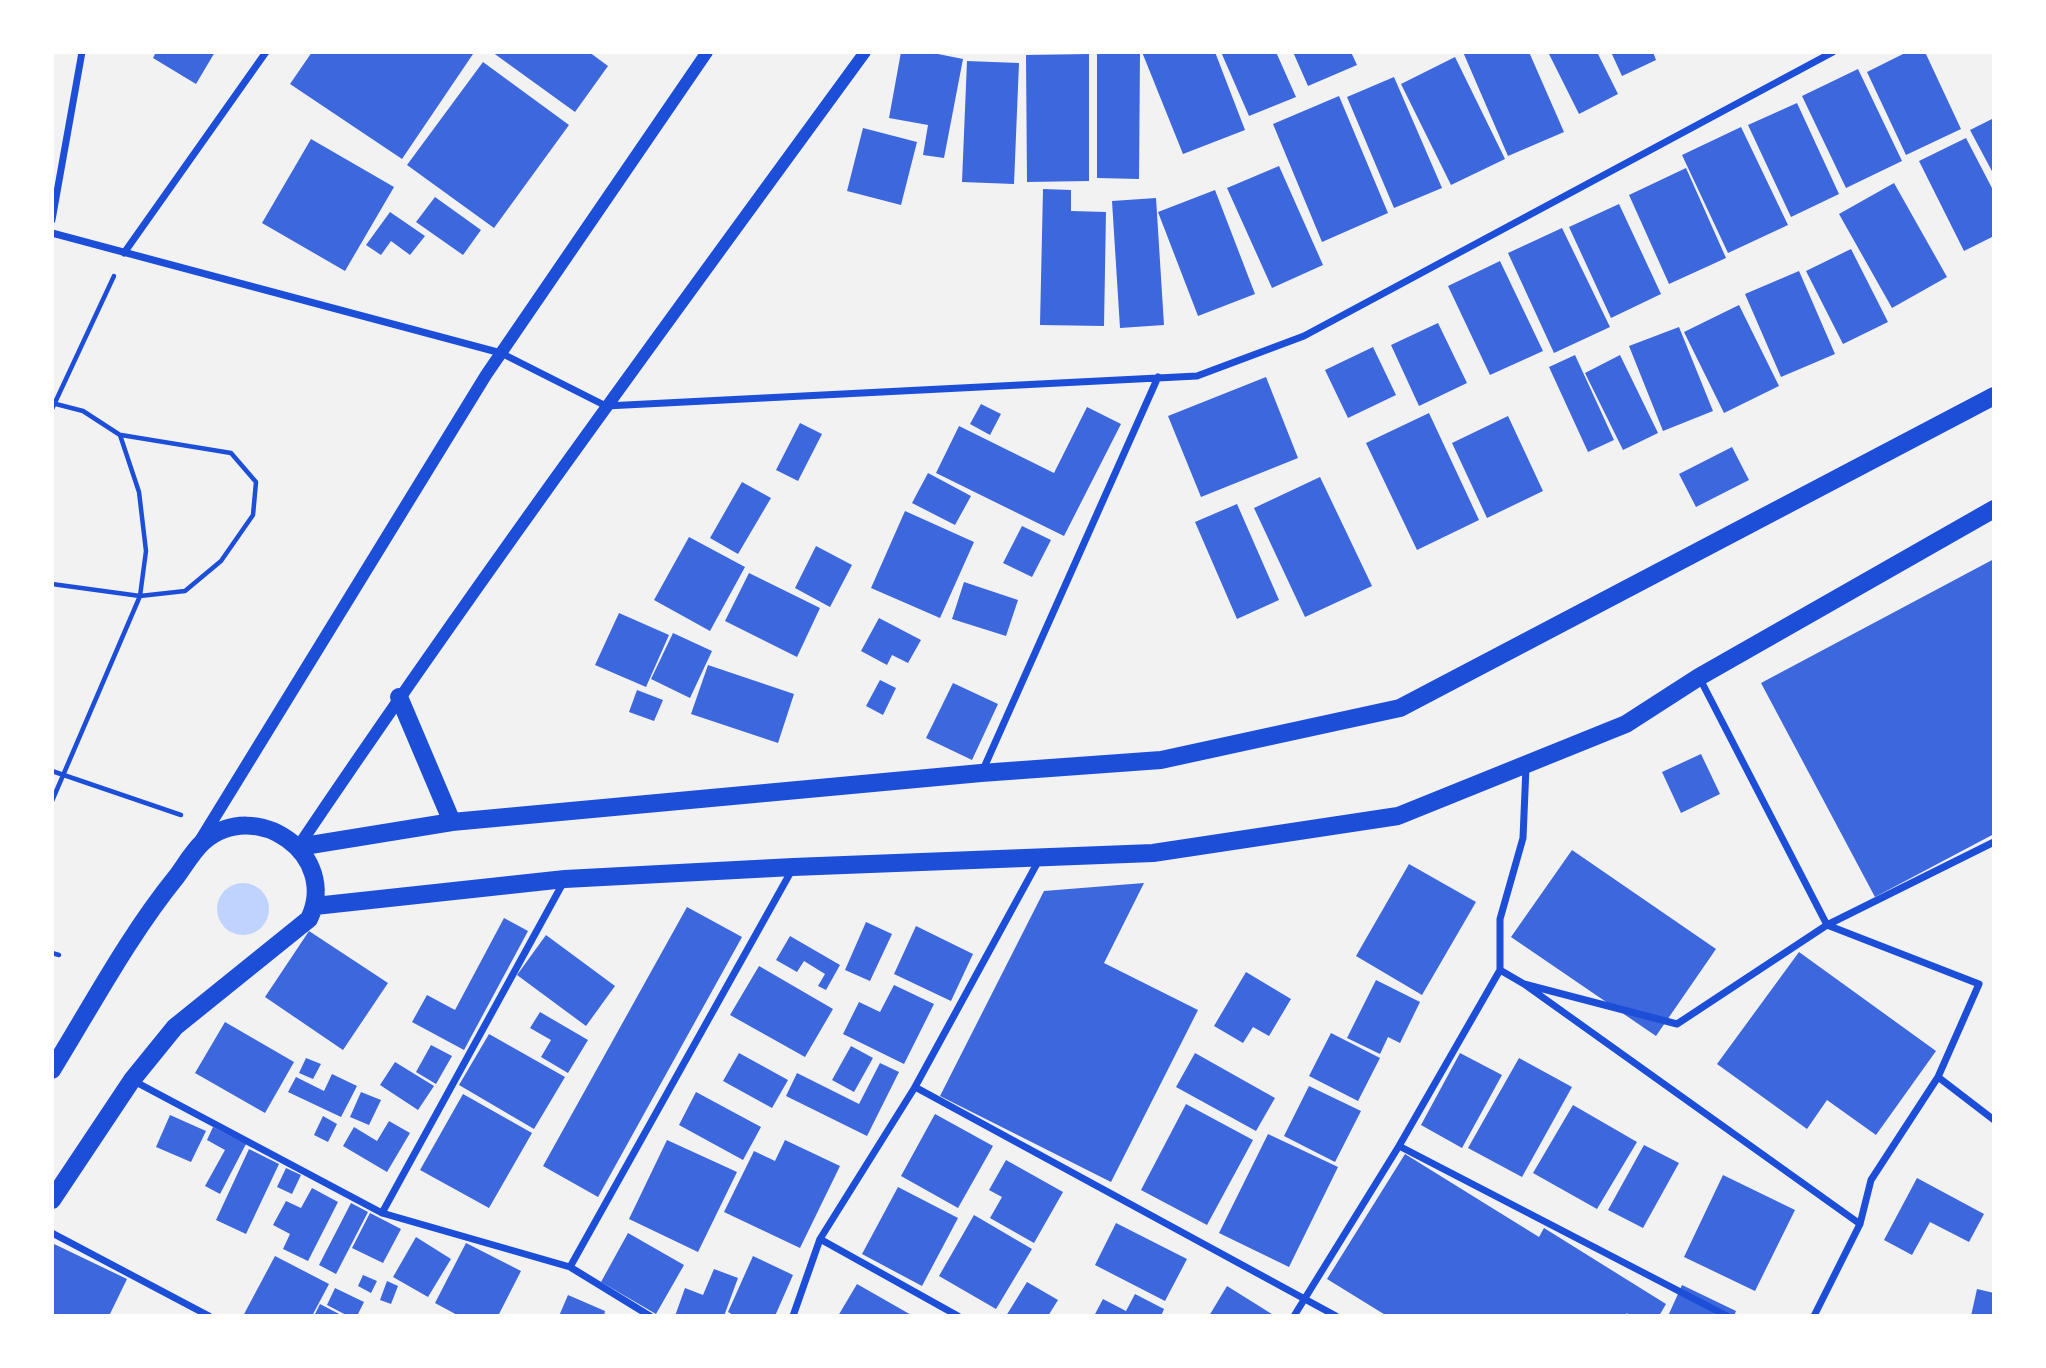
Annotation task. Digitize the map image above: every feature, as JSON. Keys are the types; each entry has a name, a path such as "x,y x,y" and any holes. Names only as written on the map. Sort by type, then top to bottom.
{"main road":[{"path":"298,847 452,822 981,773 1161,760 1400,708 1993,396"},
{"path":"315,905 565,879 1153,853 1398,816 1626,724 1699,677 1993,509"},
{"path":"399,697 452,822"},
{"path":"52,1070 155,903 201,844 219,831 239,825 261,826 281,833 298,847 309,865 315,885 315,905 309,919 175,1027 132,1080 52,1200"}],"street":[{"path":"52,220 82,52"},
{"path":"124,253 266,52"},
{"path":"189,861 501,352 707,52"},
{"path":"298,847 399,697 606,406 865,52"},
{"path":"52,233 501,352 606,406 1197,376 1304,336 1833,52"},
{"path":"981,773 1158,377"},
{"path":"1699,677 1827,925 1979,984 1938,1077 1871,1180 1860,1224 1814,1315"},
{"path":"1294,1315 1399,1146 1500,970 1500,919 1523,838 1527,764"},
{"path":"1524,984 1677,1024 1827,925 1993,842"},
{"path":"793,1315 820,1239 915,1087 1040,858"},
{"path":"570,1267 793,867"},
{"path":"382,1213 565,879"},
{"path":"1500,970 1524,984 1860,1224"},
{"path":"1938,1077 1993,1120"},
{"path":"132,1080 382,1213 570,1267 650,1315"},
{"path":"915,1087 1336,1315"},
{"path":"1399,1146 1727,1315"},
{"path":"52,1233 209,1315"},
{"path":"820,1239 958,1315"}],"path":[{"path":"52,583 140,596 185,591 221,561 253,515 256,482 231,453 120,435 83,411 53,405 124,253"},
{"path":"52,802 140,596 146,551 139,492 120,435"},
{"path":"52,771 210,825"},
{"path":"52,953 59,956"}],"water":[{"path":"243,883 253,885 261,891 267,899 267,919 261,927 253,933 243,935 233,933 225,927 219,919 217,909 219,899 225,891 233,885"}],"building":[{"path":"156,52 215,52 196,84 153,58"},
{"path":"312,52 473,54 402,159 290,84"},
{"path":"492,52 589,52 608,66 575,112"},
{"path":"901,52 928,52 963,59 944,158 923,155 928,125 889,118"},
{"path":"1142,52 1215,52 1245,130 1183,154"},
{"path":"1221,52 1276,52 1296,97 1249,116"},
{"path":"1293,52 1351,52 1357,65 1308,86"},
{"path":"1463,52 1529,52 1564,132 1508,156"},
{"path":"1548,52 1597,52 1618,94 1579,114"},
{"path":"1611,52 1653,52 1656,60 1622,76"},
{"path":"1907,52 1925,52 1961,129 1906,155 1867,72"},
{"path":"1140,53 1139,179 1097,178 1097,54"},
{"path":"1089,54 1089,181 1027,182 1026,55"},
{"path":"1455,57 1505,159 1451,185 1401,84"},
{"path":"967,61 1019,63 1014,184 962,182"},
{"path":"483,62 569,125 494,228 407,165"},
{"path":"1858,69 1902,161 1846,188 1802,96"},
{"path":"1394,77 1442,188 1394,208 1347,97"},
{"path":"1339,96 1388,213 1322,242 1273,124"},
{"path":"1797,103 1839,194 1791,217 1748,125"},
{"path":"1994,118 1994,175 1970,130"},
{"path":"1741,127 1788,225 1728,253 1682,155"},
{"path":"863,128 917,142 901,205 847,191"},
{"path":"1966,138 1994,192 1994,236 1964,251 1919,161"},
{"path":"311,139 394,187 345,271 262,223"},
{"path":"1279,166 1323,265 1272,288 1227,188"},
{"path":"1686,168 1726,258 1669,284 1629,195"},
{"path":"1894,183 1947,277 1892,308 1839,214"},
{"path":"1043,189 1071,190 1071,211 1106,212 1104,326 1040,325"},
{"path":"1215,190 1255,294 1198,316 1158,212"},
{"path":"435,197 481,230 463,255 416,222"},
{"path":"1156,198 1164,325 1120,328 1112,201"},
{"path":"1619,204 1661,294 1611,318 1569,227"},
{"path":"390,212 425,236 410,255 391,241 381,255 366,245"},
{"path":"1562,228 1610,327 1554,353 1508,253"},
{"path":"1851,249 1888,322 1843,344 1806,271"},
{"path":"1500,261 1543,351 1490,375 1448,286"},
{"path":"1799,271 1835,354 1781,377 1745,294"},
{"path":"1739,305 1779,386 1724,413 1684,332"},
{"path":"1438,323 1467,383 1419,406 1391,345"},
{"path":"1679,327 1713,411 1663,431 1629,346"},
{"path":"1373,347 1396,395 1348,418 1325,370"},
{"path":"1575,355 1614,440 1588,452 1549,367"},
{"path":"1620,355 1658,433 1623,450 1585,373"},
{"path":"1266,377 1298,458 1201,497 1168,416"},
{"path":"981,404 1001,414 990,435 970,424"},
{"path":"1087,407 1121,424 1064,536 936,473 959,426 1054,473"},
{"path":"1429,413 1479,520 1417,550 1366,443"},
{"path":"1508,416 1543,491 1487,518 1452,443"},
{"path":"800,423 822,434 798,481 776,470"},
{"path":"1732,447 1749,480 1696,507 1679,474"},
{"path":"928,473 971,496 955,525 912,503"},
{"path":"1320,477 1372,586 1305,617 1254,508"},
{"path":"742,482 771,498 738,554 710,538"},
{"path":"1237,504 1279,600 1237,619 1195,522"},
{"path":"905,511 974,542 940,618 871,588"},
{"path":"1022,526 1051,540 1032,577 1003,563"},
{"path":"689,537 745,567 710,631 654,600"},
{"path":"816,546 852,565 830,607 795,588"},
{"path":"1994,559 1994,834 1875,897 1761,683"},
{"path":"749,573 820,608 797,657 725,621"},
{"path":"964,582 1018,600 1006,636 952,619"},
{"path":"619,613 669,635 646,687 595,665"},
{"path":"879,618 921,640 908,663 892,655 887,665 861,651"},
{"path":"673,633 712,651 690,698 651,679"},
{"path":"708,665 794,694 778,743 691,714"},
{"path":"880,680 896,688 883,715 866,706"},
{"path":"953,683 998,704 972,760 926,738"},
{"path":"637,690 663,700 654,721 629,712"},
{"path":"1701,754 1720,794 1681,813 1662,772"},
{"path":"1572,850 1716,949 1656,1036 1511,937"},
{"path":"1409,864 1476,902 1422,995 1356,956"},
{"path":"1144,883 1104,963 1198,1010 1111,1182 940,1096 1044,891"},
{"path":"687,907 742,937 598,1197 543,1166"},
{"path":"504,918 528,931 464,1050 412,1022 427,995 455,1010"},
{"path":"866,922 892,934 870,981 845,970"},
{"path":"916,926 973,954 951,1001 894,974"},
{"path":"309,931 388,983 343,1050 265,997"},
{"path":"546,935 615,986 586,1026 517,975"},
{"path":"790,936 840,965 826,990 818,986 825,974 804,961 797,972 776,960"},
{"path":"1799,952 1936,1051 1876,1135 1827,1100 1807,1129 1717,1064"},
{"path":"759,966 833,1009 805,1057 730,1015"},
{"path":"1246,972 1291,999 1269,1036 1253,1027 1243,1043 1214,1026"},
{"path":"1376,980 1420,1002 1400,1043 1388,1037 1380,1054 1347,1038"},
{"path":"894,985 934,1004 904,1064 843,1034 859,1002 880,1012"},
{"path":"540,1012 588,1040 568,1073 541,1057 551,1040 530,1028"},
{"path":"225,1022 294,1062 265,1113 195,1073"},
{"path":"1331,1033 1380,1058 1358,1101 1309,1076"},
{"path":"489,1034 565,1077 534,1129 459,1085"},
{"path":"431,1045 452,1056 436,1084 416,1072"},
{"path":"851,1046 873,1058 854,1092 832,1080"},
{"path":"739,1053 788,1080 772,1108 723,1081"},
{"path":"1195,1053 1275,1098 1256,1131 1176,1087"},
{"path":"1460,1053 1502,1075 1462,1148 1421,1125"},
{"path":"306,1058 321,1064 313,1079 299,1073"},
{"path":"1519,1058 1572,1087 1522,1177 1468,1148"},
{"path":"395,1062 434,1086 418,1110 380,1085"},
{"path":"880,1063 899,1072 867,1136 786,1096 797,1073 859,1104"},
{"path":"332,1074 357,1086 341,1117 288,1092 296,1077 324,1091"},
{"path":"1309,1086 1361,1111 1335,1162 1284,1136"},
{"path":"361,1092 381,1100 369,1125 350,1117"},
{"path":"696,1092 761,1127 743,1160 679,1125"},
{"path":"463,1094 532,1133 489,1208 420,1170"},
{"path":"1186,1104 1253,1140 1207,1225 1141,1190"},
{"path":"1573,1105 1637,1142 1597,1209 1533,1173"},
{"path":"935,1114 993,1146 958,1208 901,1176"},
{"path":"170,1115 206,1131 191,1162 156,1147"},
{"path":"323,1116 337,1124 328,1142 314,1135"},
{"path":"389,1121 410,1133 387,1172 343,1146 354,1127 377,1141"},
{"path":"213,1127 246,1144 220,1194 205,1186 225,1150 207,1140"},
{"path":"1268,1134 1338,1167 1289,1267 1219,1233"},
{"path":"667,1140 737,1172 698,1252 629,1219"},
{"path":"785,1140 840,1166 800,1248 724,1212 754,1151 775,1161"},
{"path":"1644,1145 1679,1163 1643,1228 1608,1210"},
{"path":"249,1149 279,1164 246,1234 216,1220"},
{"path":"1405,1154 1539,1237 1544,1228 1666,1304 1659,1316 1630,1316 1627,1313 1625,1316 1387,1316 1327,1279"},
{"path":"1006,1160 1063,1192 1034,1243 990,1218 1002,1197 989,1190"},
{"path":"286,1168 301,1175 292,1194 277,1187"},
{"path":"1723,1175 1795,1210 1755,1291 1684,1257"},
{"path":"1917,1178 1984,1214 1969,1242 1930,1222 1912,1255 1884,1240"},
{"path":"898,1187 958,1218 922,1286 862,1254"},
{"path":"312,1188 338,1202 308,1261 283,1249 290,1234 273,1225 286,1201 301,1208"},
{"path":"351,1203 368,1212 336,1274 319,1265"},
{"path":"370,1213 401,1229 383,1263 352,1248"},
{"path":"974,1215 1032,1249 996,1309 939,1276"},
{"path":"1116,1223 1187,1259 1165,1301 1095,1265"},
{"path":"628,1233 684,1265 656,1314 601,1282"},
{"path":"416,1237 451,1259 428,1297 393,1277"},
{"path":"52,1243 127,1279 109,1316 52,1316"},
{"path":"466,1243 521,1271 498,1316 459,1316 435,1303"},
{"path":"275,1256 329,1284 312,1316 243,1316"},
{"path":"753,1256 793,1275 775,1316 735,1316 728,1312"},
{"path":"714,1269 738,1278 724,1316 675,1316 685,1288 703,1295"},
{"path":"363,1275 377,1281 371,1293 358,1286"},
{"path":"387,1281 398,1286 391,1304 380,1300"},
{"path":"1027,1282 1058,1300 1048,1316 1006,1316"},
{"path":"857,1284 913,1316 838,1316"},
{"path":"1682,1285 1736,1311 1734,1316 1668,1316"},
{"path":"1227,1286 1275,1316 1209,1316"},
{"path":"335,1288 364,1302 357,1316 348,1316 327,1305"},
{"path":"1977,1289 1994,1293 1994,1316 1971,1316"},
{"path":"1135,1294 1164,1309 1161,1316 1094,1316 1103,1299 1126,1311"},
{"path":"568,1295 605,1311 604,1316 559,1316"},
{"path":"320,1304 343,1316 314,1316"}]}
